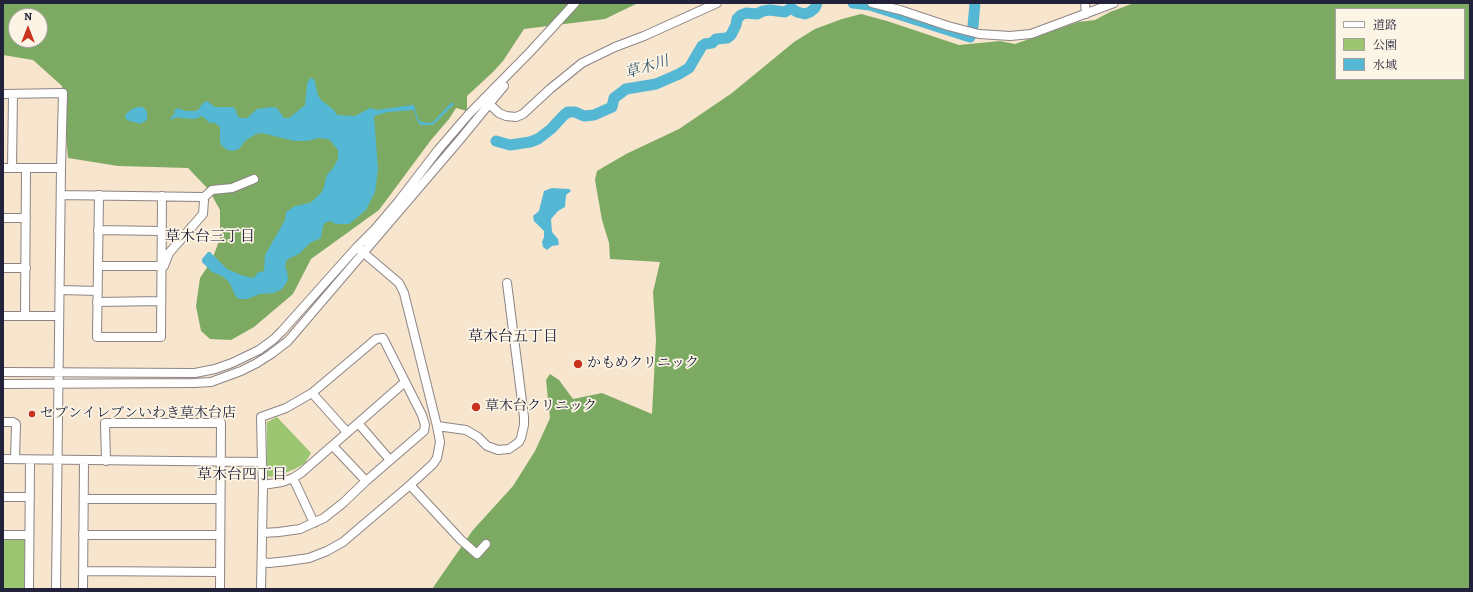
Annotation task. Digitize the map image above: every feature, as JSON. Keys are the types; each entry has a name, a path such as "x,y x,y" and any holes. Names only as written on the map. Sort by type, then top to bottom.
{"street":[{"path":"3,384 211,382 241,372 271,354 288,341 360,250 487,101 575,3"},
{"path":"487,101 499,113 506,116 516,117 523,114 550,89 582,63 615,47 644,36 717,3"},
{"path":"874,3 979,34 1022,36 1114,3"},
{"path":"1085,3 1086,14"},
{"path":"3,94 63,93 56,589"},
{"path":"12,168 13,94"},
{"path":"3,168 61,168"},
{"path":"25,316 26,168"},
{"path":"202,198 216,188 232,188 254,179"},
{"path":"61,195 202,198"},
{"path":"99,196 97,337 160,337 162,196"},
{"path":"98,266 164,266 169,253 203,214 204,200 202,198"},
{"path":"3,218 26,218"},
{"path":"98,230 161,231"},
{"path":"3,372 195,373 232,364 259,350 274,339 360,250"},
{"path":"262,562 269,563 310,558 343,542 410,485 433,464 437,458 440,442 437,426 404,293 399,283 360,250"},
{"path":"3,268 26,268"},
{"path":"437,426 466,430 478,437 487,446 498,450 510,450 519,442 521,438 524,417 507,282"},
{"path":"60,290 98,292"},
{"path":"98,302 161,301"},
{"path":"3,316 59,316"},
{"path":"261,589 262,562 262,533 263,485 261,417 286,408 312,394 376,339 383,338 422,415 425,425 424,431 324,518 300,529 262,533"},
{"path":"263,485 282,482 301,473 405,382"},
{"path":"312,394 347,432"},
{"path":"3,422 13,422 16,424 15,459"},
{"path":"106,461 105,423 221,423 220,589"},
{"path":"358,423 390,460"},
{"path":"333,446 366,481"},
{"path":"3,459 262,462"},
{"path":"29,589 30,460"},
{"path":"83,589 84,461"},
{"path":"293,478 314,523"},
{"path":"410,485 461,540 477,554 486,544"},
{"path":"3,497 30,497"},
{"path":"84,499 220,499"},
{"path":"3,535 29,535"},
{"path":"84,535 220,535"},
{"path":"83,571 219,572"}],"green space":[{"path":"3,3 638,3 605,19 524,29 503,61 467,96 467,111 456,108 379,210 311,259 293,294 254,327 231,340 210,339 201,331 196,306 200,278 212,260 220,238 220,210 209,190 188,168 118,166 68,158 62,86 33,60 3,55"},
{"path":"1134,3 1470,3 1470,589 432,589 473,530 513,486 535,451 550,418 546,380 550,374 559,380 573,399 602,393 652,414 656,339 653,292 660,262 610,259 609,243 602,220 595,180 597,171 626,154 679,129 732,93 794,42 815,29 842,19 861,14 959,45 1000,41 1015,44 1078,22 1095,20 1110,12"},
{"path":"277,417 311,453 305,463 295,469 271,477 267,476 267,422"},
{"path":"3,539 25,539 24,589 3,589"}],"water":[{"path":"310,78 314,79 318,95 321,100 334,110 337,115 355,116 370,108 377,110 414,105 418,119 421,122 432,123 451,103 454,104 433,125 420,125 414,110 388,112 374,116 378,169 375,192 366,210 349,224 336,224 330,221 325,223 321,238 310,243 299,254 286,261 285,267 288,280 282,289 274,293 260,294 247,299 240,299 236,297 229,282 222,276 212,272 202,262 202,259 208,252 210,252 227,269 252,278 256,276 257,273 264,271 265,255 285,220 286,212 295,206 310,203 320,194 323,190 327,175 338,159 338,150 330,140 327,139 319,138 307,141 294,141 262,133 256,134 245,141 239,149 233,151 227,150 221,145 220,127 215,123 210,123 202,116 195,119 178,117 169,120 175,113 174,110 178,108 186,111 195,111 207,101 215,107 233,107 240,118 247,118 257,109 271,107 277,108 284,118 289,118 305,105 307,84"},
{"path":"143,107 147,112 147,120 140,124 127,120 125,117 126,114 132,109"},
{"path":"552,188 569,189 571,191 566,195 565,207 558,211 551,219 552,232 558,239 559,245 552,246 547,250 543,247 542,242 544,231 534,221 533,216 539,211 544,191"}],"waterway":[{"name":"草木川","path":"496,141 510,145 530,142 538,139 551,129 568,112 575,112 584,116 594,115 612,107 614,98 626,89 656,84 679,74 689,68 702,46 712,43 716,39 727,38 731,35 737,19 741,15 746,13 757,14 770,10 785,12 791,8 797,12 805,14 815,8 817,3"},
{"name":"草木川","path":"853,3 870,5 970,37"},
{"name":"草木川","path":"973,26 975,3"}],"place":[{"name":"かもめクリニック","path":"578,364"},
{"name":"草木台クリニック","path":"476,407"},
{"name":"セブンイレブンいわき草木台店","path":"32,414"}],"district":[{"name":"草木台三丁目","path":"210,237"},
{"name":"草木台五丁目","path":"513,337"},
{"name":"草木台四丁目","path":"242,475"}]}
